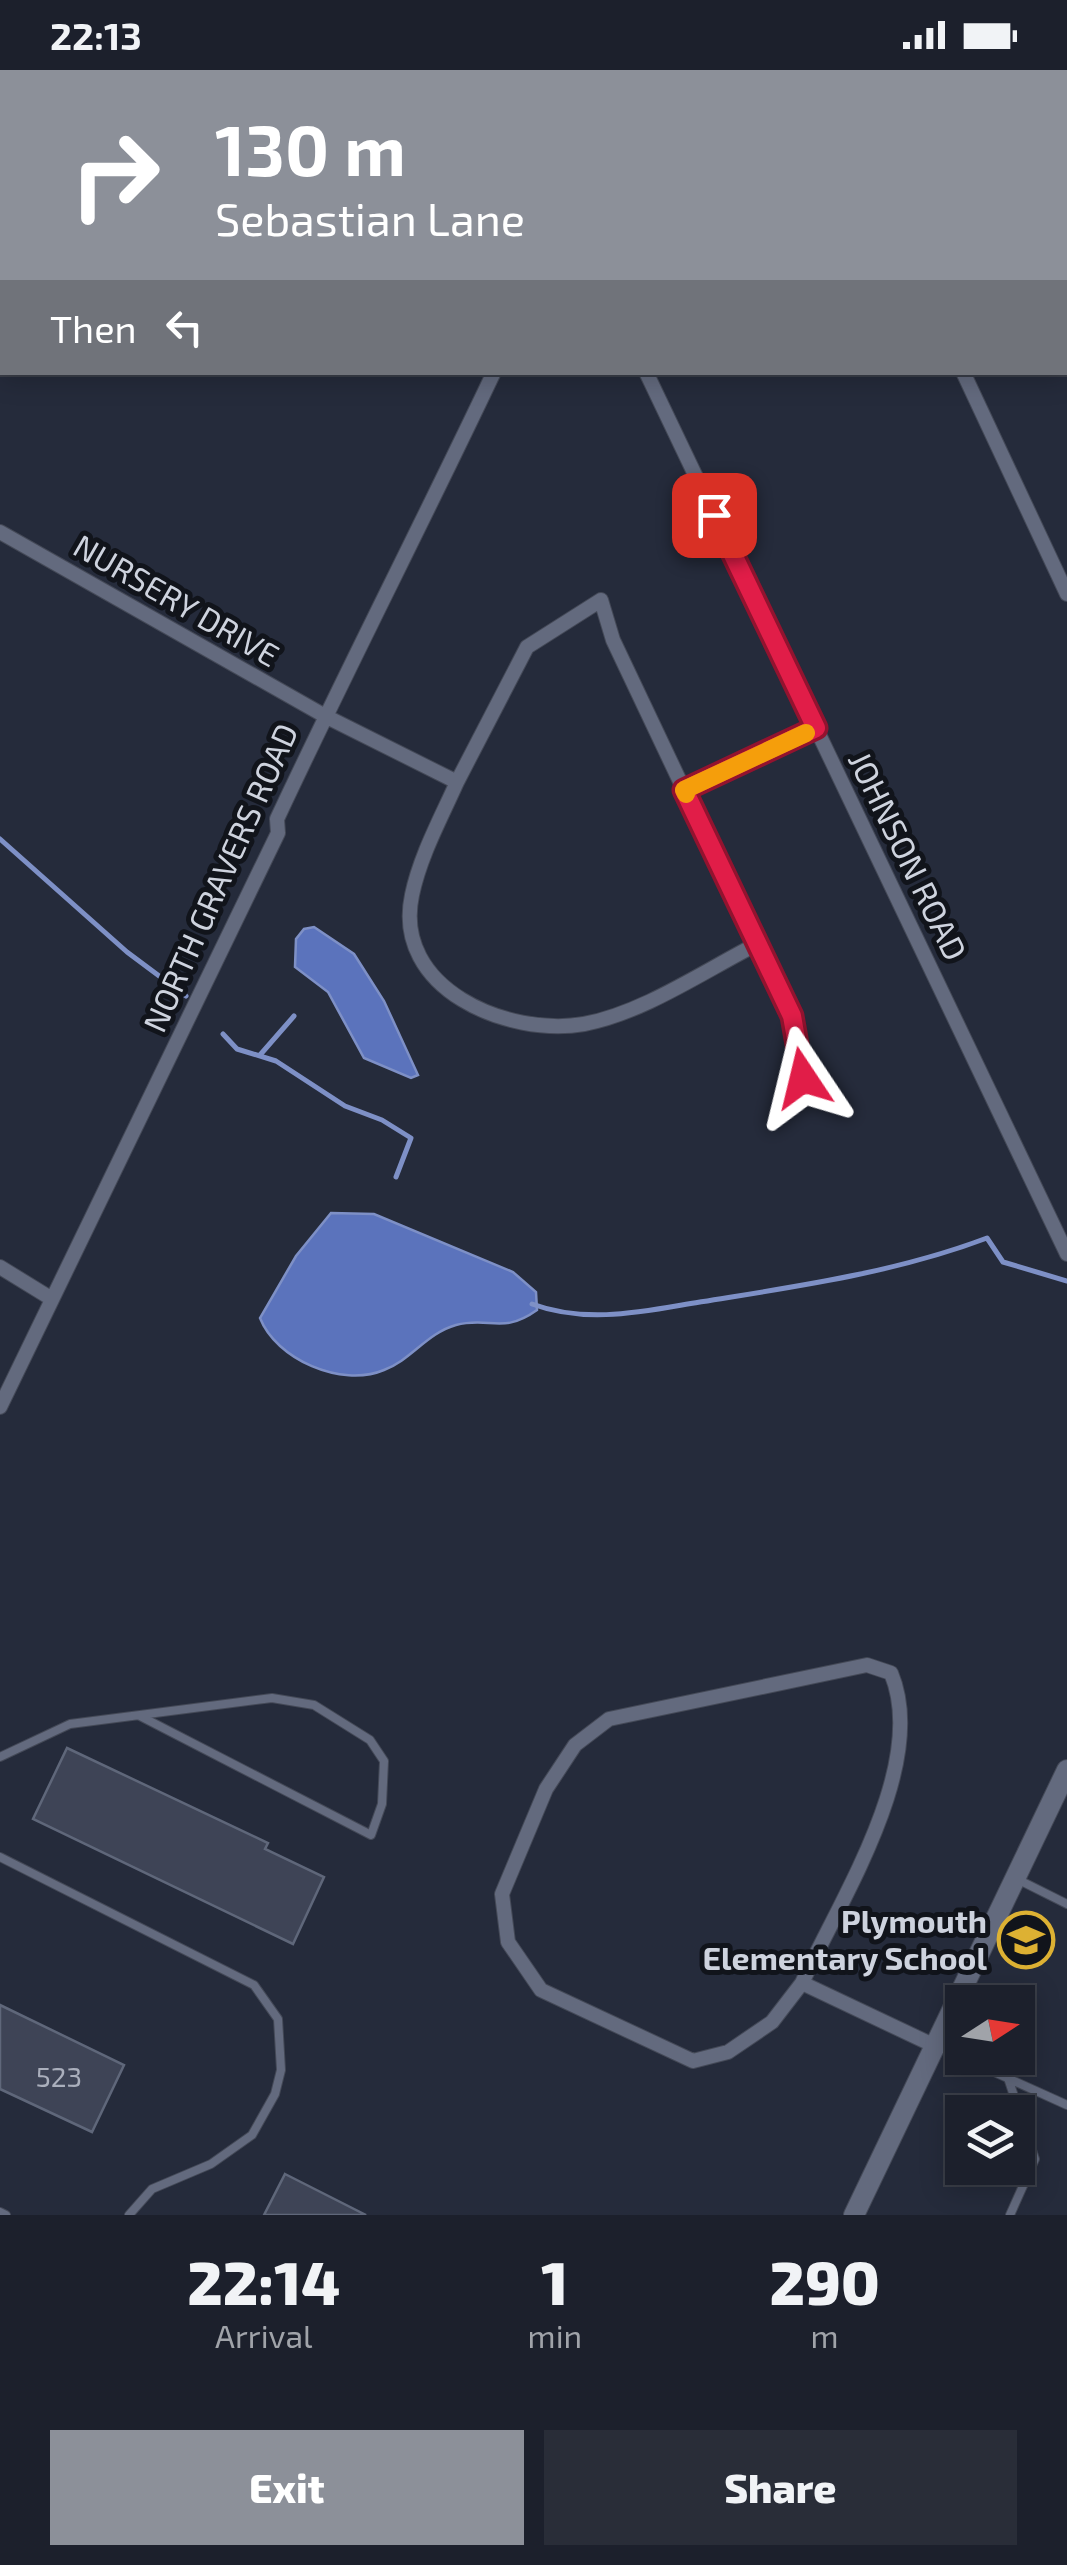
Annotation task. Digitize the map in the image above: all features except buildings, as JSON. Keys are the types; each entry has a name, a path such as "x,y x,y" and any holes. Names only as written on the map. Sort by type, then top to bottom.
{"main road":[{"path":"854,2215 1067,1770"}],"street":[{"name":"NORTH GRAVERS ROAD","path":"0,1407 278,834 277,819 325,716 388,597 493,375"},
{"name":"JOHNSON ROAD","path":"647,375 1067,1254"},
{"path":"964,375 1067,594"},
{"name":"NURSERY DRIVE","path":"0,532 325,716 457,782"},
{"path":"758,944 635,1006 584,1024 521,1025 469,1006 428,971 413,942 411,897 457,782 528,647 601,600 613,640 684,790 758,944 792,1016 803,1078"},
{"path":"684,790 816,728"},
{"path":"0,1267 52,1299"},
{"path":"867,1665 891,1673 900,1695 903,1732 894,1784 802,1983 772,2022 728,2052 693,2061 541,1990 508,1942 502,1894 546,1789 575,1745 609,1720 867,1665"},
{"path":"802,1983 935,2046"}],"lane":[{"path":"0,1757 70,1724 272,1698 314,1705 370,1740 384,1761 382,1804 371,1835 140,1716"},
{"path":"0,1858 254,1985 278,2019 281,2070 275,2094 252,2135 212,2164 152,2189 129,2215"},
{"path":"1016,1878 1067,1904"},
{"path":"935,2046 1067,2105"},
{"path":"1008,2078 1035,2159 1010,2215"}],"water":[{"path":"314,927 354,954 384,1001 418,1075 411,1078 364,1058 328,992 295,967 296,939 304,929"},
{"path":"331,1213 374,1214 513,1272 536,1292 537,1310 514,1322 456,1325 394,1366 367,1375 330,1372 312,1366 280,1346 260,1318 296,1256"}],"waterway":[{"path":"0,839 127,952 186,996"},
{"path":"260,1055 294,1016"},
{"path":"223,1034 237,1049 276,1061 345,1106 382,1120 411,1138 396,1177"},
{"path":"532,1304 588,1315 644,1311 874,1271 987,1238 1003,1262 1067,1281"}],"slow traffic":[{"path":"686,794 684,790 806,733"}],"place":[{"name":"Plymouth Elementary School","path":"1026,1940"}],"route":[{"path":"714,515 816,728 684,790 792,1016 803,1078"}]}
